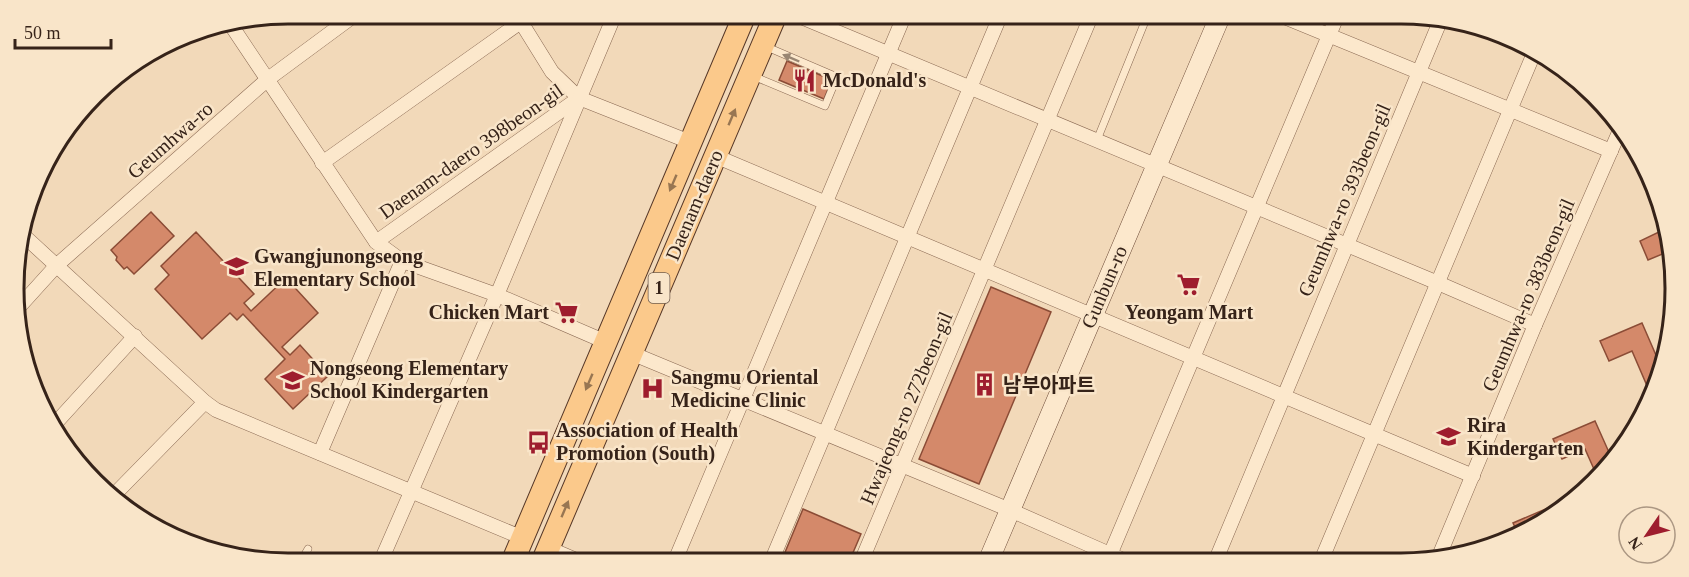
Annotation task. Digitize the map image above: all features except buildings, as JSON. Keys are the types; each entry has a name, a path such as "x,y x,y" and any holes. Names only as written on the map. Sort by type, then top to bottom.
{"main road":[{"name":"Daenam-daero","path":"516,553 741,24"},
{"name":"Daenam-daero","path":"546,553 772,24"}],"street":[{"name":"Geumhwa-ro","path":"25,301 57,265 268,80 343,24"},
{"path":"322,163 512,24"},
{"path":"527,24 552,72 579,98"},
{"path":"384,553 497,295 611,24"},
{"path":"818,24 1535,325"},
{"path":"678,553 901,24"},
{"path":"775,553 997,24"},
{"name":"Hwajeong-ro 272beon-gil","path":"865,553 1088,24"},
{"name":"Gunbun-ro","path":"992,553 1217,24"},
{"path":"1302,24 1611,151"},
{"path":"1110,553 1334,24"},
{"name":"Geumhwa-ro 393beon-gil","path":"1219,553 1438,27"},
{"path":"234,30 376,243 402,261 497,295 606,342"},
{"path":"1324,553 1532,59"},
{"name":"Daenam-daero 398beon-gil","path":"376,243 579,98 690,142"},
{"name":"Geumhwa-ro 383beon-gil","path":"1442,550 1535,325 1617,137"},
{"path":"715,156 1473,476"},
{"path":"28,240 216,410 523,538"},
{"path":"320,453 402,261"},
{"path":"58,420 135,336"},
{"path":"631,353 1010,510 1098,553"},
{"path":"118,491 205,402"}],"lane":[{"path":"1097,140 1144,24"},
{"path":"750,75 825,106 837,77 763,46"},
{"path":"306,553 308,549"}],"place":[{"name":"McDonald's","path":"805,80"},
{"name":"Gwangjunongseong Elementary School","path":"236,267"},
{"name":"Yeongam Mart","path":"1189,284"},
{"name":"Chicken Mart","path":"567,312"},
{"name":"Nongseong Elementary School Kindergarten","path":"292,380"},
{"name":"남부아파트","path":"985,385"},
{"name":"Sangmu Oriental Medicine Clinic","path":"653,388"},
{"name":"Rira Kindergarten","path":"1449,437"},
{"name":"Association of Health Promotion (South)","path":"538,442"}]}
